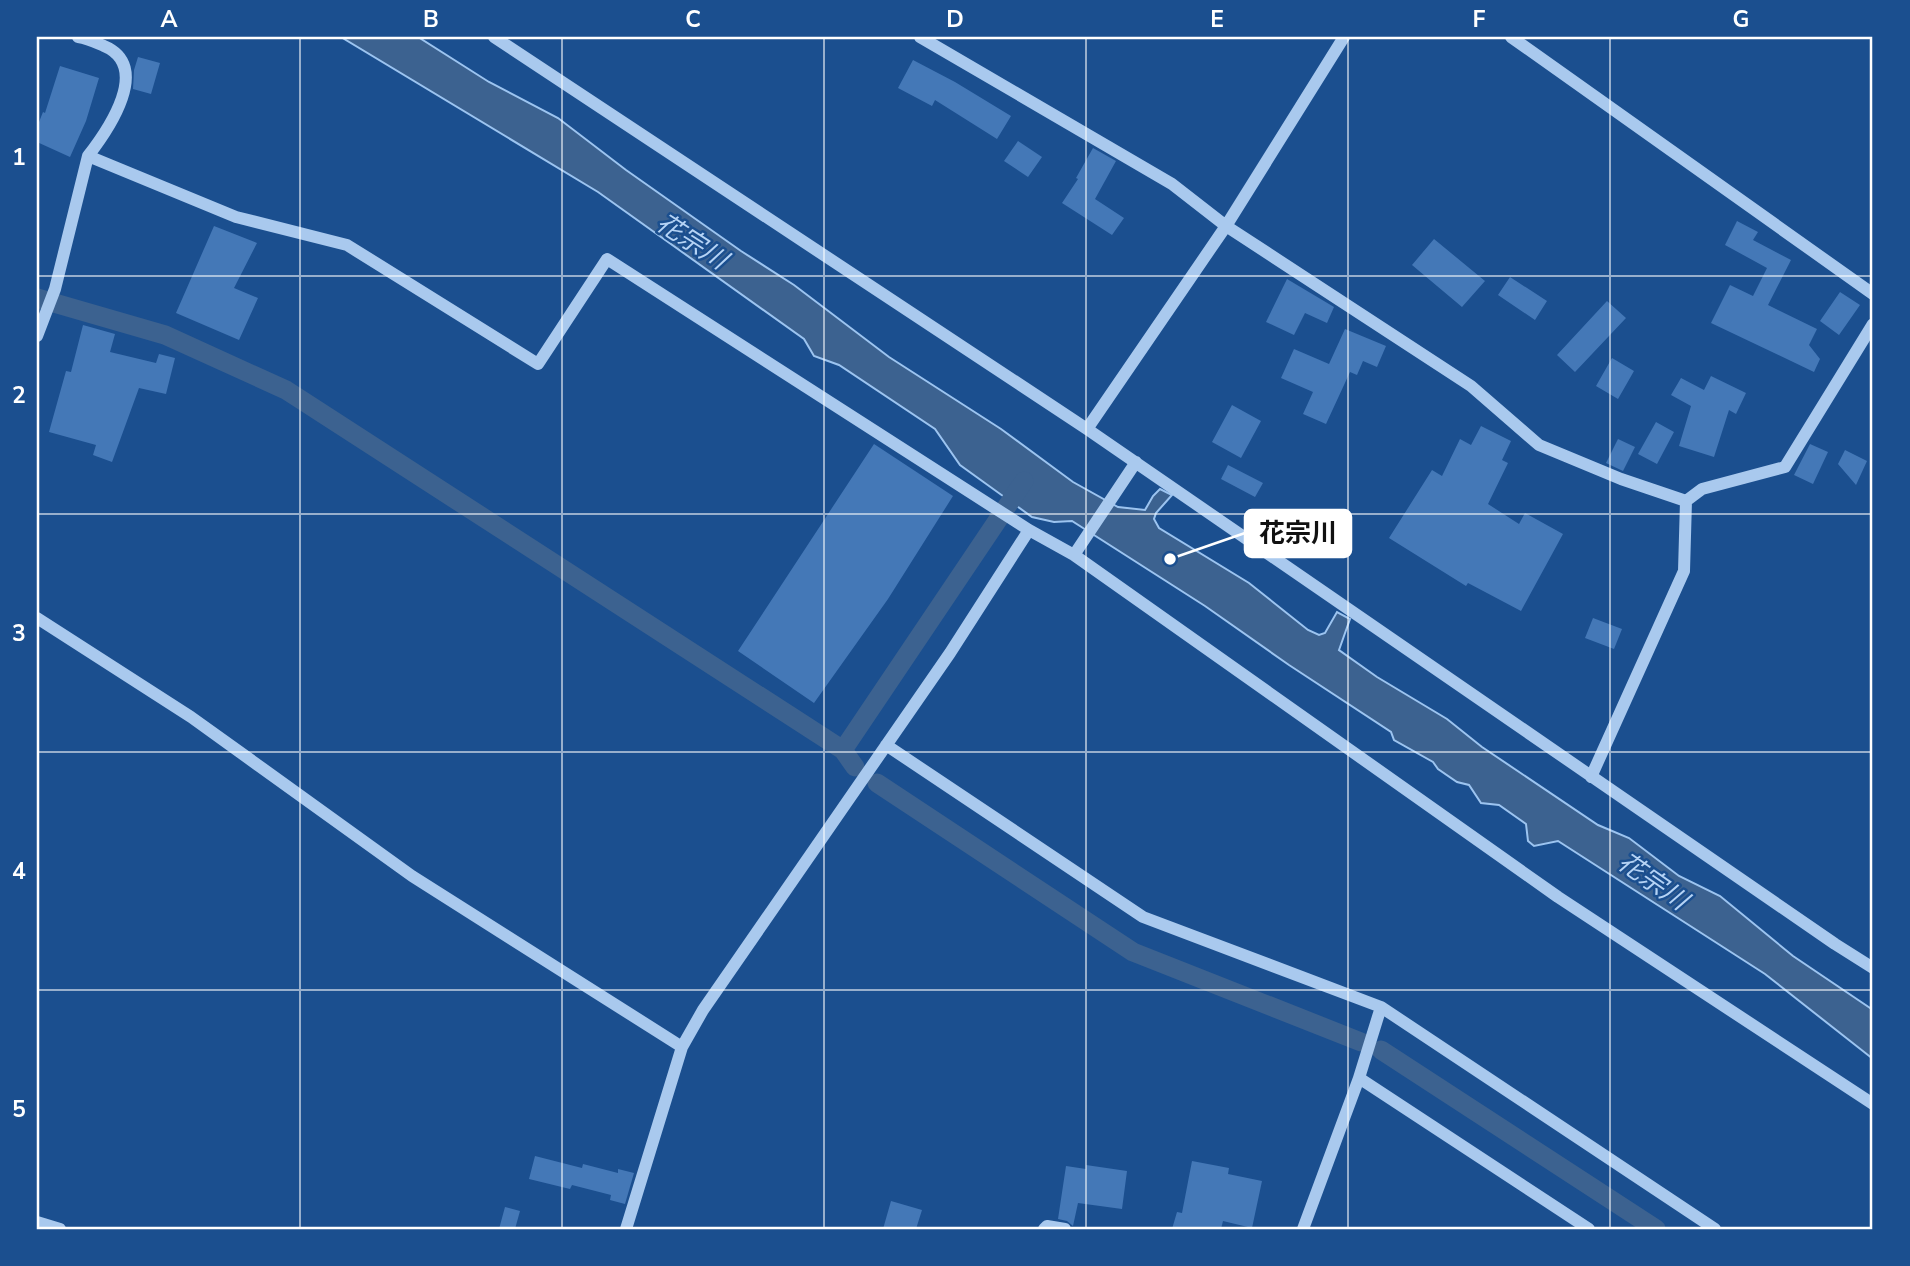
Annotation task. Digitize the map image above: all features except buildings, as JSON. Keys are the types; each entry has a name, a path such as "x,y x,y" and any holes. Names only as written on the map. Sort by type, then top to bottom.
{"street":[{"path":"37,336 55,289 88,156 99,142 123,96 127,80 121,59 109,48 78,37"},
{"path":"494,37 1136,462 1591,777 1873,968"},
{"path":"920,37 1172,184 1471,386 1539,444 1621,479 1686,500"},
{"path":"1087,429 1247,192 1344,37"},
{"path":"1510,37 1873,294"},
{"path":"88,156 236,217 346,245 538,364 607,259 1028,530 1074,555 1558,897 1873,1104"},
{"path":"1686,500 1702,489 1785,467 1873,324"},
{"path":"1074,555 1136,462"},
{"path":"1591,777 1684,571 1686,500"},
{"path":"626,1229 682,1048 728,971 950,653 1028,530"},
{"path":"37,618 191,717 412,876 682,1048"},
{"path":"887,745 1143,918 1381,1007 1715,1229"},
{"path":"1303,1229 1359,1078 1381,1007"},
{"path":"1359,1078 1589,1229"},
{"path":"37,1222 60,1229"},
{"path":"1044,1229 1047,1226 1065,1229"}],"water":[{"path":"341,37 418,37 489,82 558,118 626,170 794,285 889,357 1001,429 1073,482 1118,507 1145,510 1160,489 1172,495 1156,513 1154,519 1159,528 1249,583 1308,630 1319,635 1325,633 1337,612 1350,619 1339,650 1377,677 1447,719 1482,747 1598,825 1629,838 1679,876 1720,896 1793,956 1873,1010 1873,1059 1765,974 1558,841 1534,846 1528,841 1526,824 1499,805 1481,803 1469,785 1457,782 1438,769 1433,762 1394,740 1391,732 1205,606 1072,521 1054,522 1032,517 960,465 935,429 839,365 814,356 804,339 598,192"}],"waterway":[{"path":"37,298 165,335 286,390 843,750 1024,481"},
{"path":"843,750 855,767"},
{"path":"877,783 1133,952 1361,1042"},
{"path":"1381,1050 1656,1229"}],"place":[{"name":"花宗川","path":"1170,559"}]}
